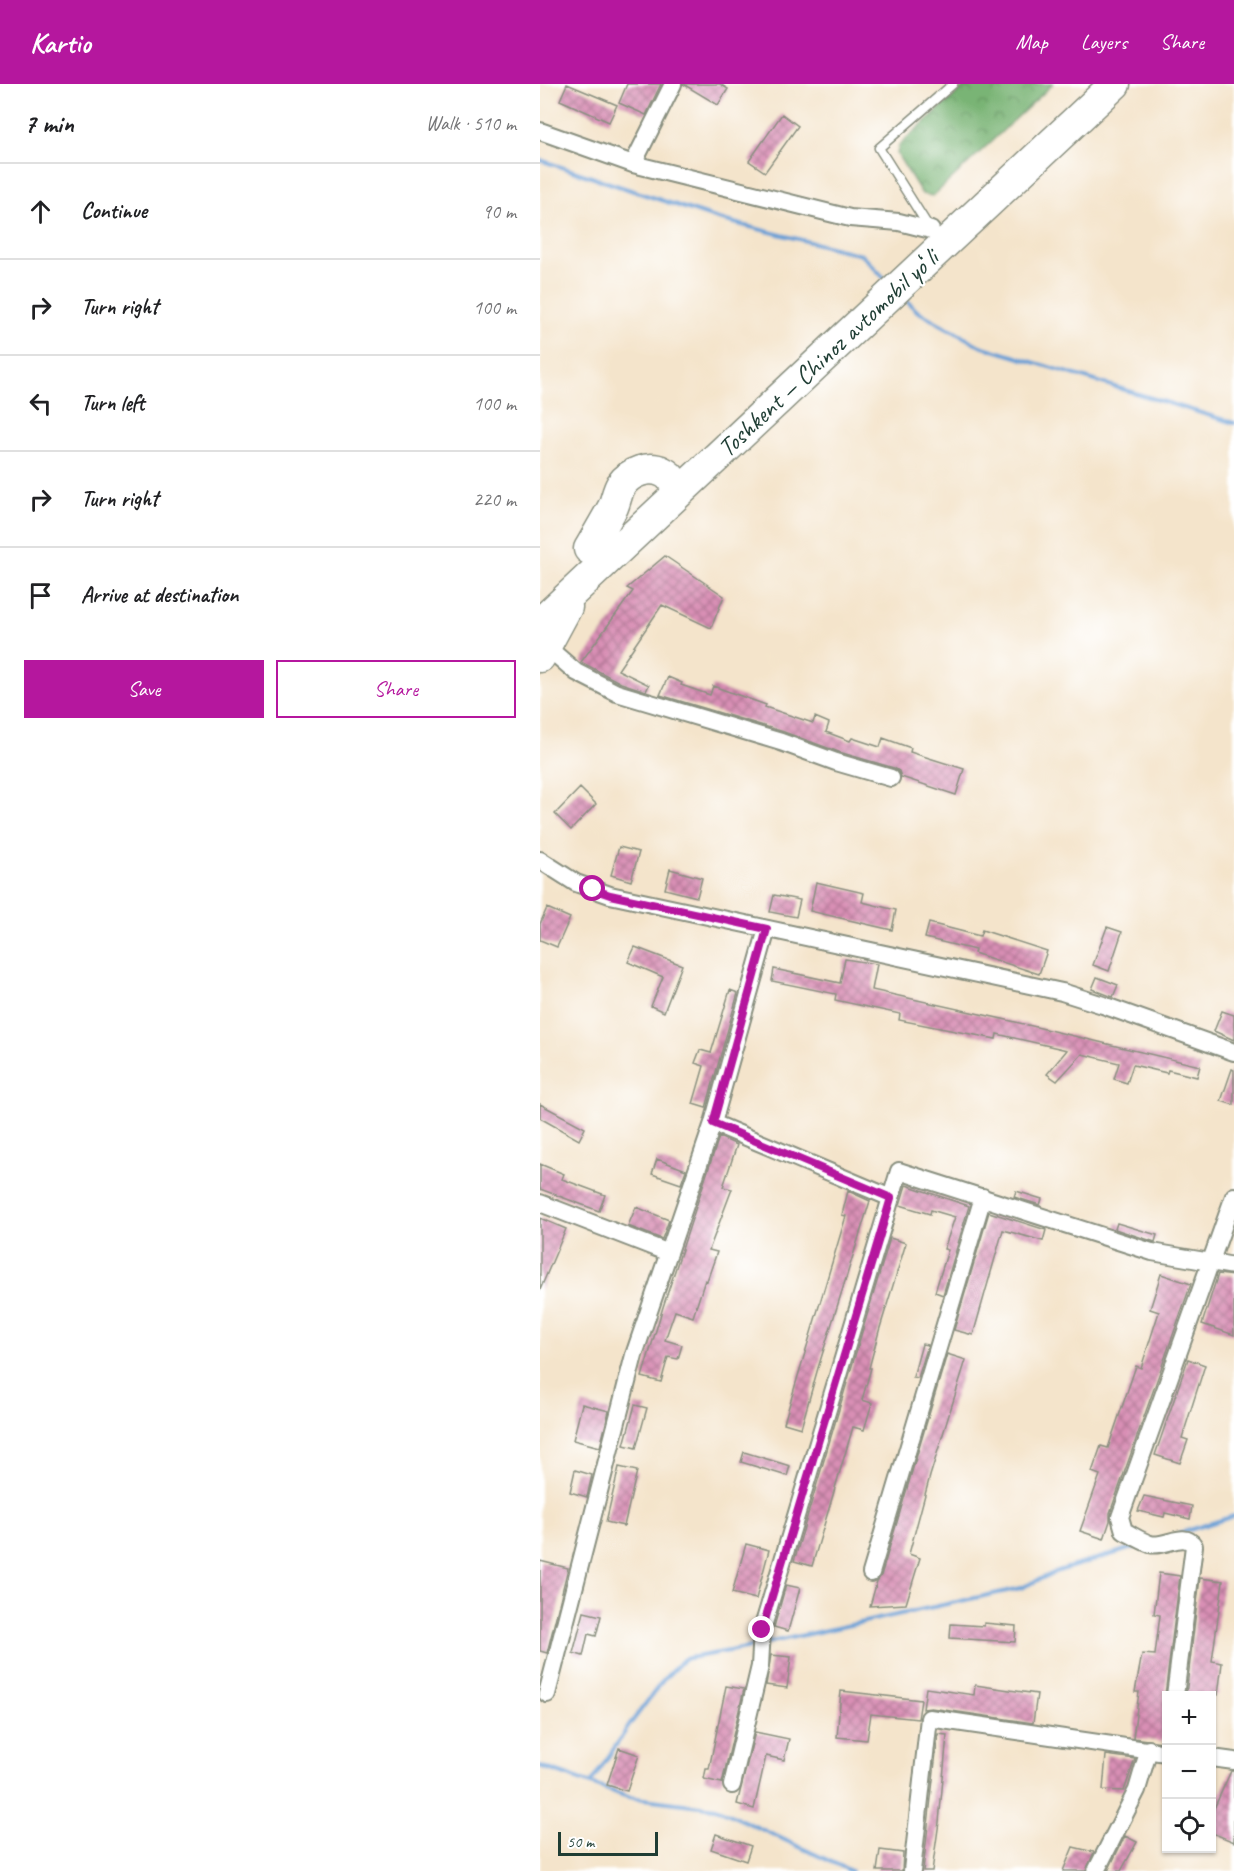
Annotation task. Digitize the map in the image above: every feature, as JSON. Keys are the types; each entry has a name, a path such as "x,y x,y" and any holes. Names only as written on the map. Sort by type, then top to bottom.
{"highway":[{"name":"Toshkent — Chinoz avtomobil yoʻli","path":"542,642 580,585 672,485 871,299 1087,84"},
{"name":"Toshkent — Chinoz avtomobil yoʻli","path":"924,245 1115,84"},
{"path":"541,594 589,549 614,505 620,486 631,475 646,469 660,470 672,485"}],"street":[{"path":"633,164 673,84"},
{"path":"540,131 633,164 850,218 899,222 924,245"},
{"path":"542,642 576,672 617,693 891,778"},
{"path":"540,860 576,883 610,895 1062,992 1234,1052"},
{"path":"547,1694 634,1355 713,1123 767,929"},
{"path":"713,1123 891,1198"},
{"path":"732,1785 760,1666 762,1630 900,1171 1141,1249 1234,1266"},
{"path":"1175,1691 1194,1546 1191,1540 1185,1538 1151,1544 1124,1530 1120,1517 1234,1196"},
{"path":"871,1574 983,1197"},
{"path":"540,1203 669,1253"},
{"path":"912,1871 929,1718 1162,1752"},
{"path":"1096,1871 1137,1790 1149,1749"},
{"path":"1216,1759 1234,1761"}],"lane":[{"path":"924,245 879,148 953,84"}],"green space":[{"path":"967,84 1053,84 933,196 922,194 897,154 899,145"}],"building":[{"path":"567,84 617,105 609,122 560,100"},
{"path":"627,84 661,84 646,115 619,103"},
{"path":"683,84 720,84 728,89 718,105"},
{"path":"782,114 798,126 765,172 749,161"},
{"path":"665,556 724,596 711,628 662,605 618,670 649,685 646,691 621,683 581,662 633,591 627,588"},
{"path":"668,677 682,683 681,685 710,695 713,686 813,723 815,717 829,723 826,732 850,741 852,738 880,747 883,738 911,748 910,752 964,769 956,795 901,777 899,771 894,768 660,695"},
{"path":"580,788 596,804 571,830 555,814"},
{"path":"619,847 639,852 631,881 611,875"},
{"path":"670,869 702,878 697,897 665,889"},
{"path":"816,882 864,893 862,902 896,910 892,930 810,911"},
{"path":"774,895 800,900 796,917 770,912"},
{"path":"547,908 570,918 557,947 540,940 540,924"},
{"path":"929,923 980,936 982,930 1047,951 1039,974 974,953 975,950 925,938"},
{"path":"1107,927 1122,932 1109,971 1093,965"},
{"path":"635,947 682,965 664,1012 651,1006 663,977 628,962"},
{"path":"845,959 877,964 872,990 1200,1066 1197,1077 1133,1065 1127,1083 1114,1079 1119,1063 1082,1054 1057,1081 1047,1074 1067,1050 997,1034 996,1039 899,1020 900,1014 835,1000 836,994 772,981 774,969 840,983"},
{"path":"1097,977 1118,985 1113,997 1092,989"},
{"path":"730,990 738,993 706,1108 693,1104 704,1066 695,1063 700,1050 711,1053"},
{"path":"1222,1011 1234,1015 1234,1040 1214,1031"},
{"path":"1232,1069 1234,1070 1234,1105 1221,1101"},
{"path":"540,1104 585,1128 579,1140 540,1118"},
{"path":"719,1137 737,1145 723,1187 732,1189 709,1250 717,1252 693,1317 675,1311 665,1340 682,1345 678,1359 668,1357 661,1382 642,1377 663,1307"},
{"path":"657,1159 686,1170 681,1184 652,1174"},
{"path":"540,1164 564,1174 562,1179 605,1195 599,1211 540,1189"},
{"path":"906,1185 969,1206 943,1295 935,1292 948,1250 944,1249 955,1217 931,1210 930,1214 900,1205"},
{"path":"848,1191 870,1201 801,1428 784,1423 846,1216 842,1215"},
{"path":"1016,1191 1042,1199 1040,1205 1014,1197"},
{"path":"636,1207 669,1220 662,1239 628,1226"},
{"path":"989,1212 1046,1230 1043,1241 1003,1230 973,1335 954,1330"},
{"path":"540,1218 566,1229 540,1290"},
{"path":"1117,1223 1157,1235 1155,1242 1115,1229"},
{"path":"890,1238 906,1243 879,1331 862,1400 872,1403 864,1430 853,1427 812,1566 794,1561"},
{"path":"1161,1274 1191,1284 1110,1513 1104,1539 1080,1531 1100,1475 1092,1472 1101,1446 1108,1448 1136,1366 1141,1368 1159,1312 1150,1309"},
{"path":"1218,1274 1234,1276 1234,1335 1202,1324"},
{"path":"922,1344 928,1345 918,1378 913,1377"},
{"path":"947,1354 966,1360 930,1476 909,1554 920,1558 906,1604 870,1606 877,1581 881,1576"},
{"path":"1188,1359 1205,1365 1182,1438 1188,1440 1180,1463 1155,1455"},
{"path":"582,1404 609,1411 600,1447 573,1440"},
{"path":"635,1405 647,1408 636,1448 624,1445"},
{"path":"744,1452 790,1466 787,1476 741,1462"},
{"path":"619,1467 637,1471 624,1526 606,1522"},
{"path":"575,1470 592,1475 587,1497 570,1492"},
{"path":"1144,1496 1192,1506 1190,1519 1165,1513 1164,1517 1138,1511"},
{"path":"746,1544 769,1550 756,1599 732,1593"},
{"path":"540,1561 568,1568 547,1653 540,1651"},
{"path":"1159,1573 1180,1576 1166,1691 1162,1691 1162,1742 1133,1738 1139,1692 1135,1692 1142,1654 1155,1655 1160,1615 1154,1614"},
{"path":"1200,1578 1223,1581 1212,1661 1222,1663 1218,1695 1216,1691 1186,1691"},
{"path":"786,1585 800,1588 788,1631 774,1627"},
{"path":"584,1612 601,1616 596,1636 588,1634 583,1656 573,1653"},
{"path":"984,1623 1016,1626 1015,1642 950,1638 951,1624 984,1626"},
{"path":"771,1655 791,1657 787,1688 766,1685"},
{"path":"975,1685 1037,1694 1033,1723 931,1708 923,1709 926,1688 974,1695"},
{"path":"726,1686 744,1689 722,1783 704,1779 706,1769 709,1769"},
{"path":"841,1691 921,1700 918,1719 871,1714 867,1740 837,1737"},
{"path":"755,1732 789,1739 784,1760 766,1756 754,1809 737,1804"},
{"path":"938,1734 947,1735 939,1822 932,1871 923,1871"},
{"path":"619,1748 639,1755 627,1791 607,1785"},
{"path":"1106,1755 1135,1759 1124,1791 1103,1790"},
{"path":"1231,1771 1234,1771 1234,1842 1216,1835 1216,1804"},
{"path":"716,1834 751,1846 746,1861 711,1849"},
{"path":"1125,1836 1137,1842 1121,1871 1108,1871"},
{"path":"1073,1847 1094,1852 1086,1871 1063,1871"},
{"path":"880,1850 903,1853 902,1871 877,1871"}],"waterway":[{"path":"540,160 718,219 862,255 888,282"},
{"path":"904,298 917,311 980,346 1234,423"},
{"path":"1180,1533 1234,1516"},
{"path":"767,1643 1021,1588 1058,1571 1139,1546"},
{"path":"590,1784 664,1679 684,1659 757,1646"},
{"path":"540,1766 628,1797 716,1808 851,1871"}],"route":[{"path":"593,889 610,895 767,929 713,1123 891,1198 762,1630"}]}
